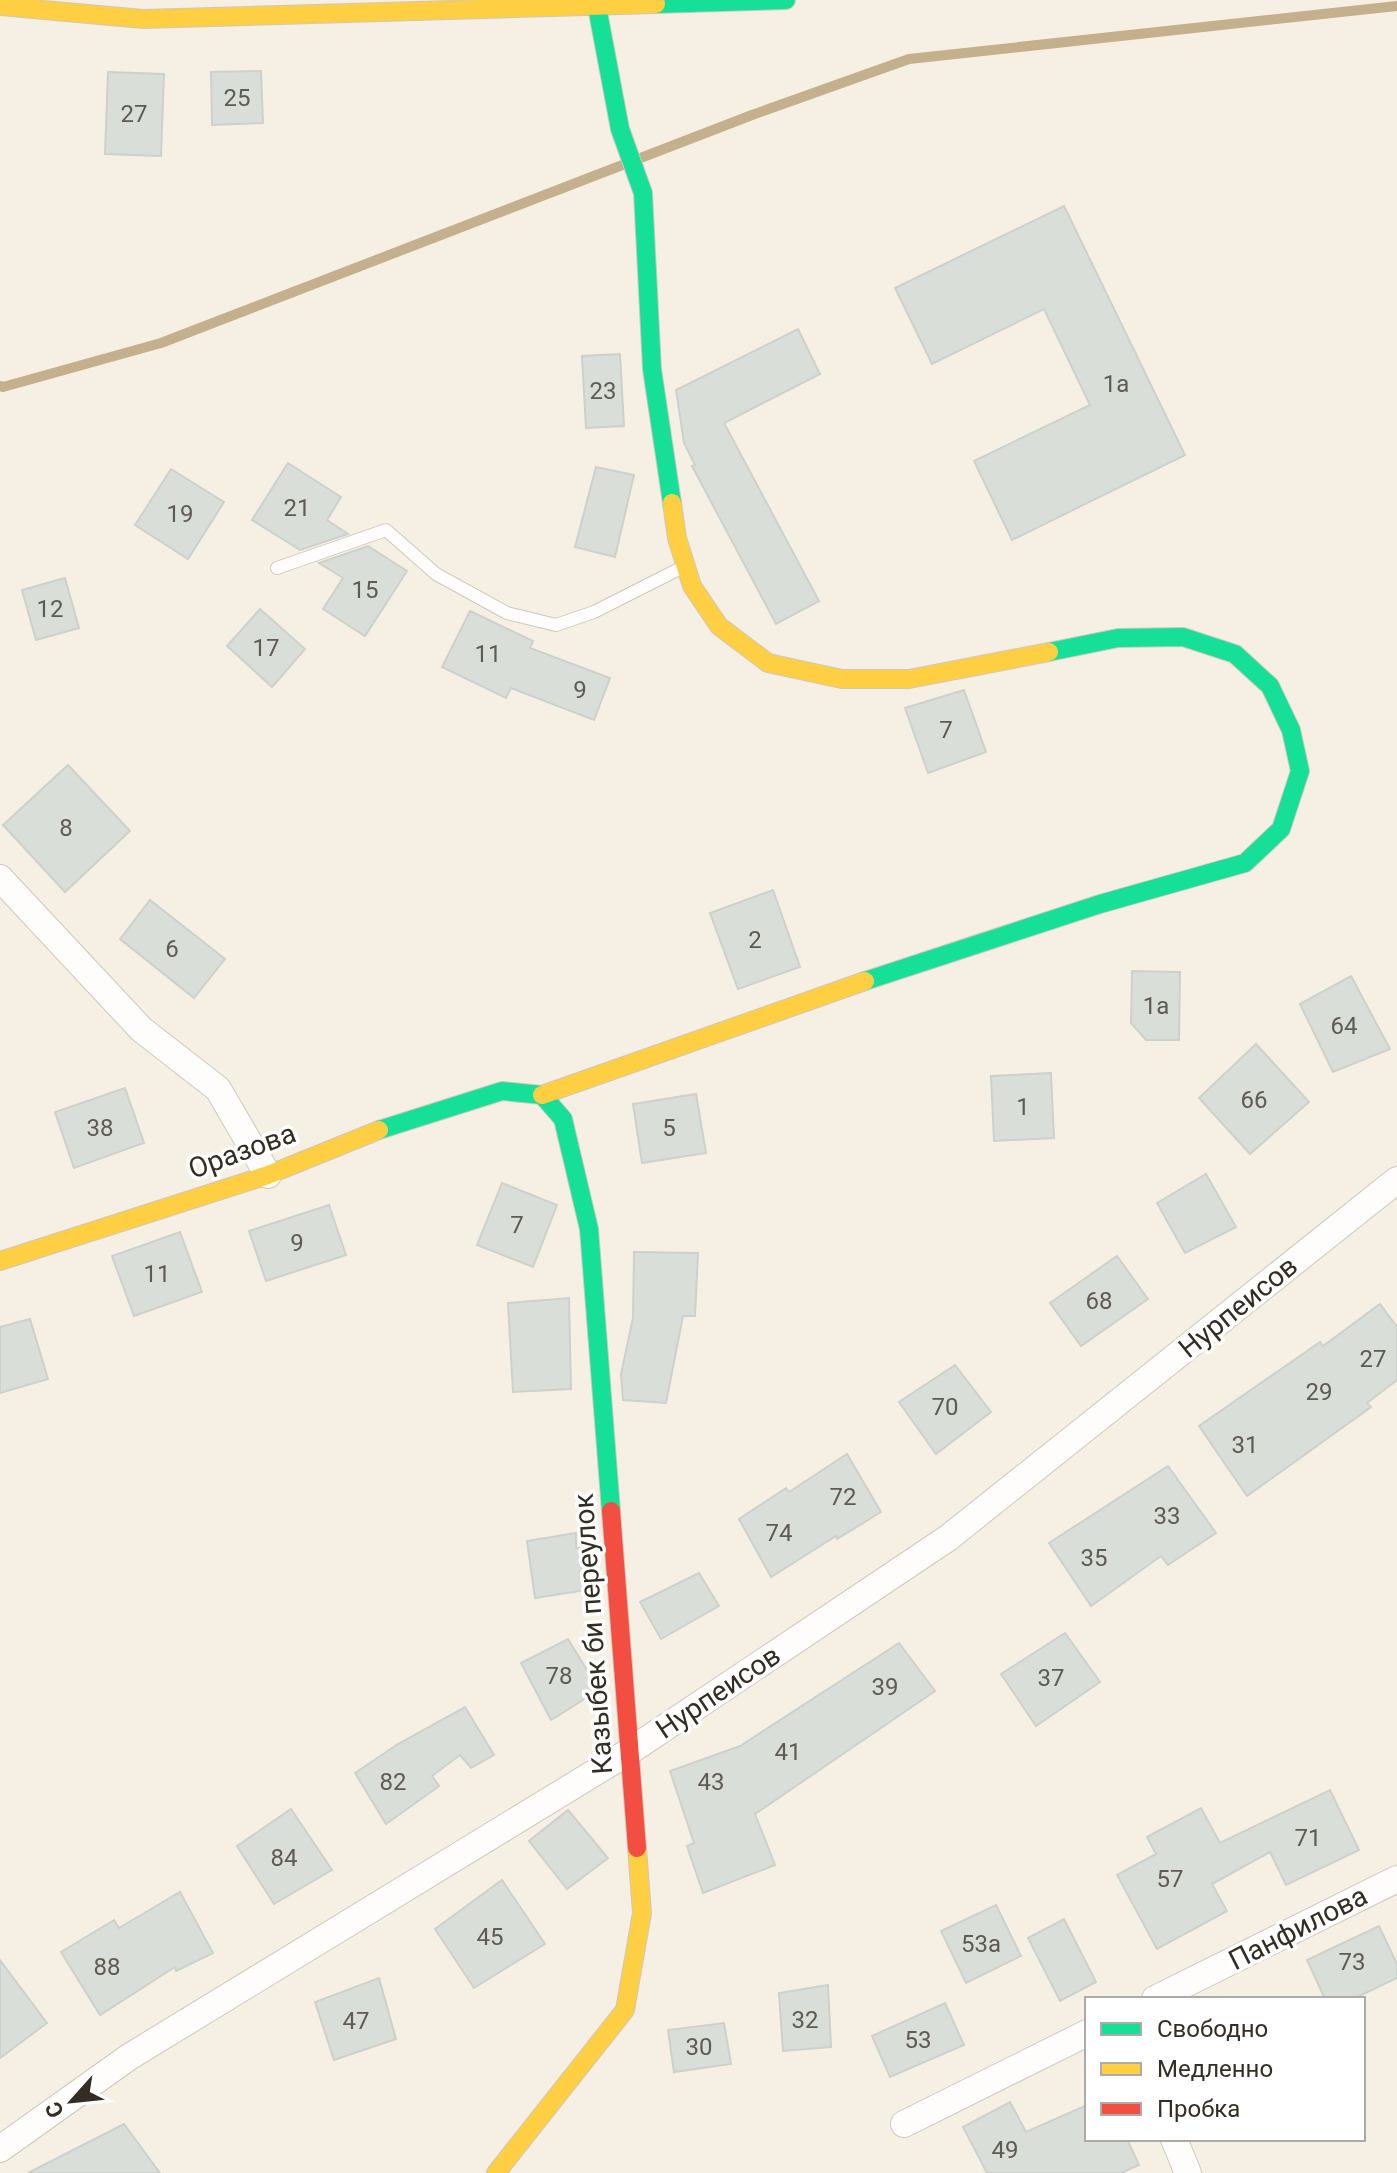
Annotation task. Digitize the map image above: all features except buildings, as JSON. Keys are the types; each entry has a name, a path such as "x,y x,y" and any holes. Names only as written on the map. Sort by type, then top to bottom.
{"street":[{"path":"0,6 143,19 160,9 597,7 786,0"},
{"path":"542,1095 884,974 1100,904 1245,863 1281,829 1300,771 1291,730 1270,686 1235,654 1183,637 1118,638 909,679 842,679 768,663 719,626 692,586 677,538 652,369 643,193 620,129 597,7"},
{"path":"0,878 141,1029 218,1089 268,1175"},
{"name":"Оразова","path":"0,1261 268,1175 365,1134 502,1091 542,1095"},
{"name":"Казыбек би переулок","path":"496,2173 625,2010 642,1913 589,1229 563,1119 542,1095"},
{"name":"Нурпеисов","path":"0,2149 129,2057 630,1751 948,1538 1397,1180"},
{"name":"Панфилова","path":"1159,1997 1397,1879"},
{"path":"904,2124 1085,2034"},
{"path":"1175,2141 1188,2173"}],"lane":[{"path":"277,568 386,530 436,574 507,613 556,625 594,612 685,565"}],"waterway":[{"path":"0,386 161,343 752,115 909,59 1397,6"}],"traffic: fast":[{"path":"656,4 786,0"},
{"path":"597,7 620,129 643,193 652,369 672,503"},
{"path":"865,981 1100,904 1245,863 1281,829 1300,771 1291,730 1270,686 1235,654 1183,637 1118,638 1049,652"},
{"path":"379,1130 502,1091 542,1095 563,1119 589,1229 611,1511"}],"traffic: slow":[{"path":"0,6 143,19 656,4"},
{"path":"672,503 677,538 692,586 719,626 768,663 842,679 909,679 1049,652"},
{"path":"542,1095 865,981"},
{"path":"0,1261 268,1175 379,1130"},
{"path":"496,2173 625,2010 642,1913 637,1848"}],"traffic: jam":[{"path":"611,1511 637,1848"}]}
